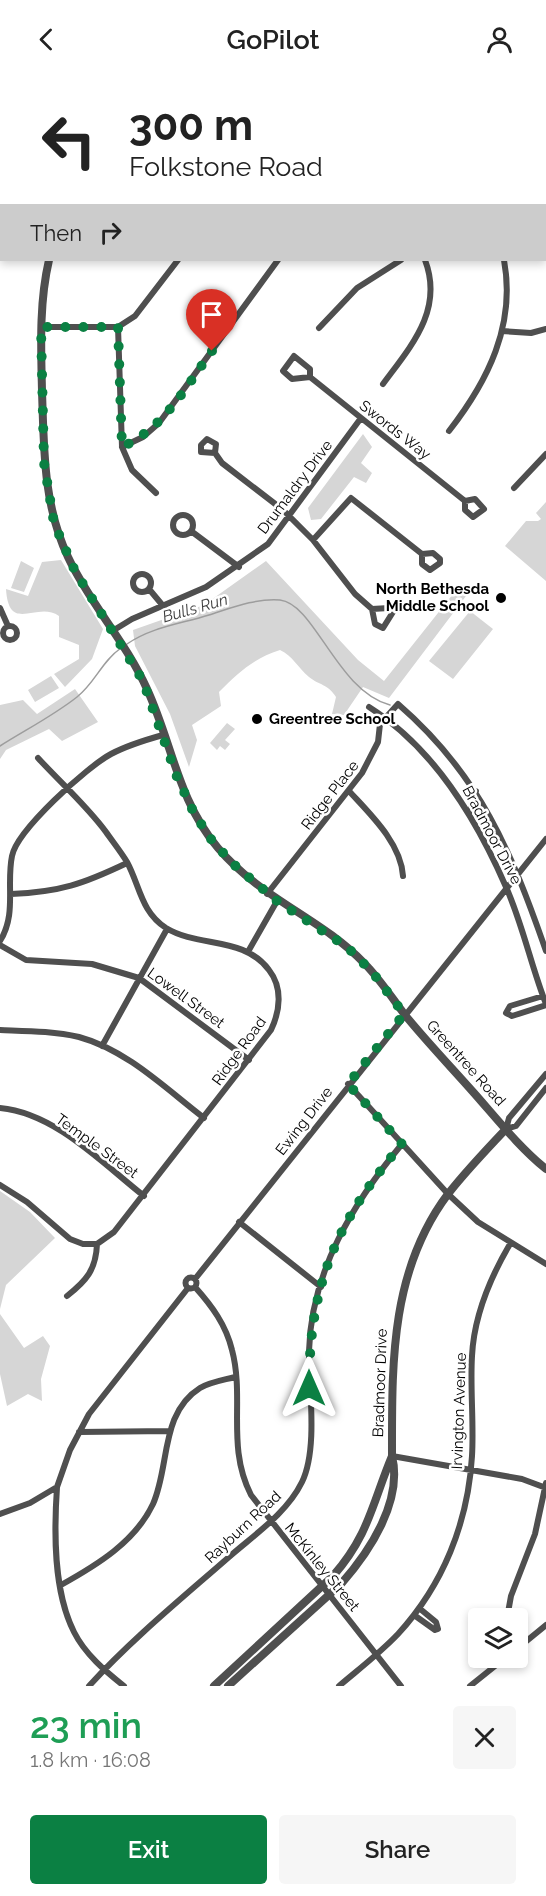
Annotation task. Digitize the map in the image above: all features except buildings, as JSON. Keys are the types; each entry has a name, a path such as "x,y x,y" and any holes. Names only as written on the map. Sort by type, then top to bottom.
{"street":[{"name":"Greentree Road","path":"50,261 41,327 44,451 51,509 69,559 127,651 148,692 182,791 198,821 224,855 267,894 347,947 373,973 404,1014 506,1129 546,1169"},
{"path":"41,327 118,327 135,316 174,261"},
{"path":"122,447 143,437 159,423 277,261"},
{"path":"319,328 357,288 399,261"},
{"path":"383,384 417,340 426,321 430,290 425,261"},
{"path":"449,431 484,380 502,331 506,301 504,261"},
{"path":"118,327 122,447 132,470 156,493"},
{"path":"502,331 531,333 546,329"},
{"name":"Swords Way","path":"310,377 310,369 294,356 283,371 292,379 310,377 465,501"},
{"name":"Drumaldry Drive","path":"114,630 132,619 207,587 239,567 268,544 290,518 361,418"},
{"path":"215,453 222,462 283,510 313,540 355,594 372,609"},
{"path":"514,488 546,454"},
{"path":"313,540 351,498 422,554"},
{"path":"191,531 239,567"},
{"path":"149,589 164,607"},
{"path":"0,608 8,626"},
{"name":"Ridge Place","path":"267,894 372,759 378,742 380,723 398,704"},
{"name":"Bradmoor Drive","path":"398,704 440,745 476,791 519,873 546,951"},
{"name":"Bradmoor Drive","path":"369,707 385,717 434,764 469,815 507,888 546,1005"},
{"path":"0,943 8,926 11,894 10,869 17,842 67,789 110,755 134,743 163,735"},
{"path":"38,758 105,830 127,863 149,912 167,929 249,950 277,901"},
{"path":"349,791 391,842 400,858 403,876"},
{"path":"469,815 476,791"},
{"name":"Ewing Drive","path":"188,1288 186,1280 195,1283 239,1222 348,1084 546,839"},
{"path":"11,894 48,892 69,888 127,863"},
{"path":"102,1046 167,929"},
{"name":"Lowell Street","path":"0,943 26,960 92,964 139,978 249,1060"},
{"name":"Ridge Road","path":"97,1244 114,1232 144,1196 271,1030 278,1015 277,986 271,972 249,950"},
{"path":"543,996 510,1006 506,1013 512,1016 546,1005"},
{"path":"0,1030 55,1032 102,1046 134,1064 204,1118"},
{"name":"Bradmoor Drive","path":"228,1686 330,1594 358,1565 377,1533 389,1502 396,1471 392,1456 392,1361 399,1306 417,1250 448,1194 506,1129 509,1118 546,1074"},
{"path":"348,1084 448,1194 478,1222 510,1244 546,1264"},
{"name":"Bradmoor Drive","path":"506,1129 516,1126 546,1088"},
{"name":"Temple Street","path":"0,1108 26,1114 52,1126 71,1138 144,1196"},
{"name":"Rayburn Road","path":"89,1686 104,1669 270,1520 295,1493 307,1465 309,1348 321,1287 334,1247 349,1215 370,1182 402,1144"},
{"path":"0,1185 27,1202 70,1239 83,1244 97,1244 96,1260 91,1274 67,1296"},
{"path":"239,1222 321,1287"},
{"name":"Irvington Avenue","path":"339,1686 376,1654 414,1615 438,1580 454,1546 465,1508 471,1470 472,1354 475,1329 489,1284 510,1244"},
{"path":"124,1686 91,1656 74,1632 61,1585 56,1546 57,1487 80,1432 96,1404 188,1288 195,1283"},
{"name":"McKinley Street","path":"195,1283 225,1327 233,1351 239,1466 251,1494 401,1686"},
{"path":"61,1585 114,1552 141,1523 159,1486 176,1413 188,1398 200,1388 235,1377"},
{"path":"80,1432 170,1431"},
{"path":"392,1456 522,1479 546,1488"},
{"name":"Bradmoor Drive","path":"214,1686 323,1586 349,1558 363,1536 392,1456"},
{"path":"509,1608 511,1596 536,1534 546,1483"},
{"path":"0,1514 30,1503 57,1487"},
{"path":"414,1615 435,1630 438,1629 436,1622 419,1608"},
{"path":"528,1640 546,1625"},
{"path":"470,1686 492,1668"}],"shaded area":[{"path":"363,434 372,447 361,463 372,473 366,483 354,477 321,519 311,520 308,508"},
{"path":"546,502 546,581 505,546 526,521 541,519 536,513"},
{"path":"61,560 103,629 92,659 65,687 54,674 79,659 79,645 59,637 59,616 51,612 18,614 12,610 8,603 6,589 28,596 42,562"},
{"path":"21,561 34,568 24,592 11,588"},
{"path":"266,561 358,660 384,681 457,589 466,596 389,698 363,687 344,715 332,714 336,697 333,692 309,677 280,650 254,662 219,692 221,706 192,725 197,740 189,767 170,714 135,646 133,630 204,605"},
{"path":"470,611 493,629 453,679 429,661"},
{"path":"51,676 59,688 35,702 28,690"},
{"path":"75,689 98,722 62,741 49,729 6,750 0,759 0,705 23,700 37,714"},
{"path":"227,723 235,729 225,740 230,744 225,750 220,746 217,750 210,743"},
{"path":"0,1191 30,1212 55,1238 6,1285 0,1309"},
{"path":"0,1314 24,1348 43,1336 50,1346 41,1379 42,1401 28,1394 7,1406 0,1374"}],"waterway":[{"name":"Bulls Run","path":"127,644 156,630 235,607 253,602 280,600 293,605 304,616 355,683 371,697 390,705"},
{"name":"Bulls Run","path":"0,746 49,717 77,697 114,653 121,648"}],"place":[{"name":"North Bethesda Middle School","path":"501,598"},
{"name":"Greentree School","path":"257,719"}],"route":[{"path":"212,351 159,423 143,437 122,447 118,327 41,327 45,477 58,535 87,590 122,643 143,681 154,706 182,791 204,829 224,855 262,890 328,933 358,957 404,1014 348,1084 402,1144 370,1182 349,1215 327,1265 309,1348 309,1388"}]}
